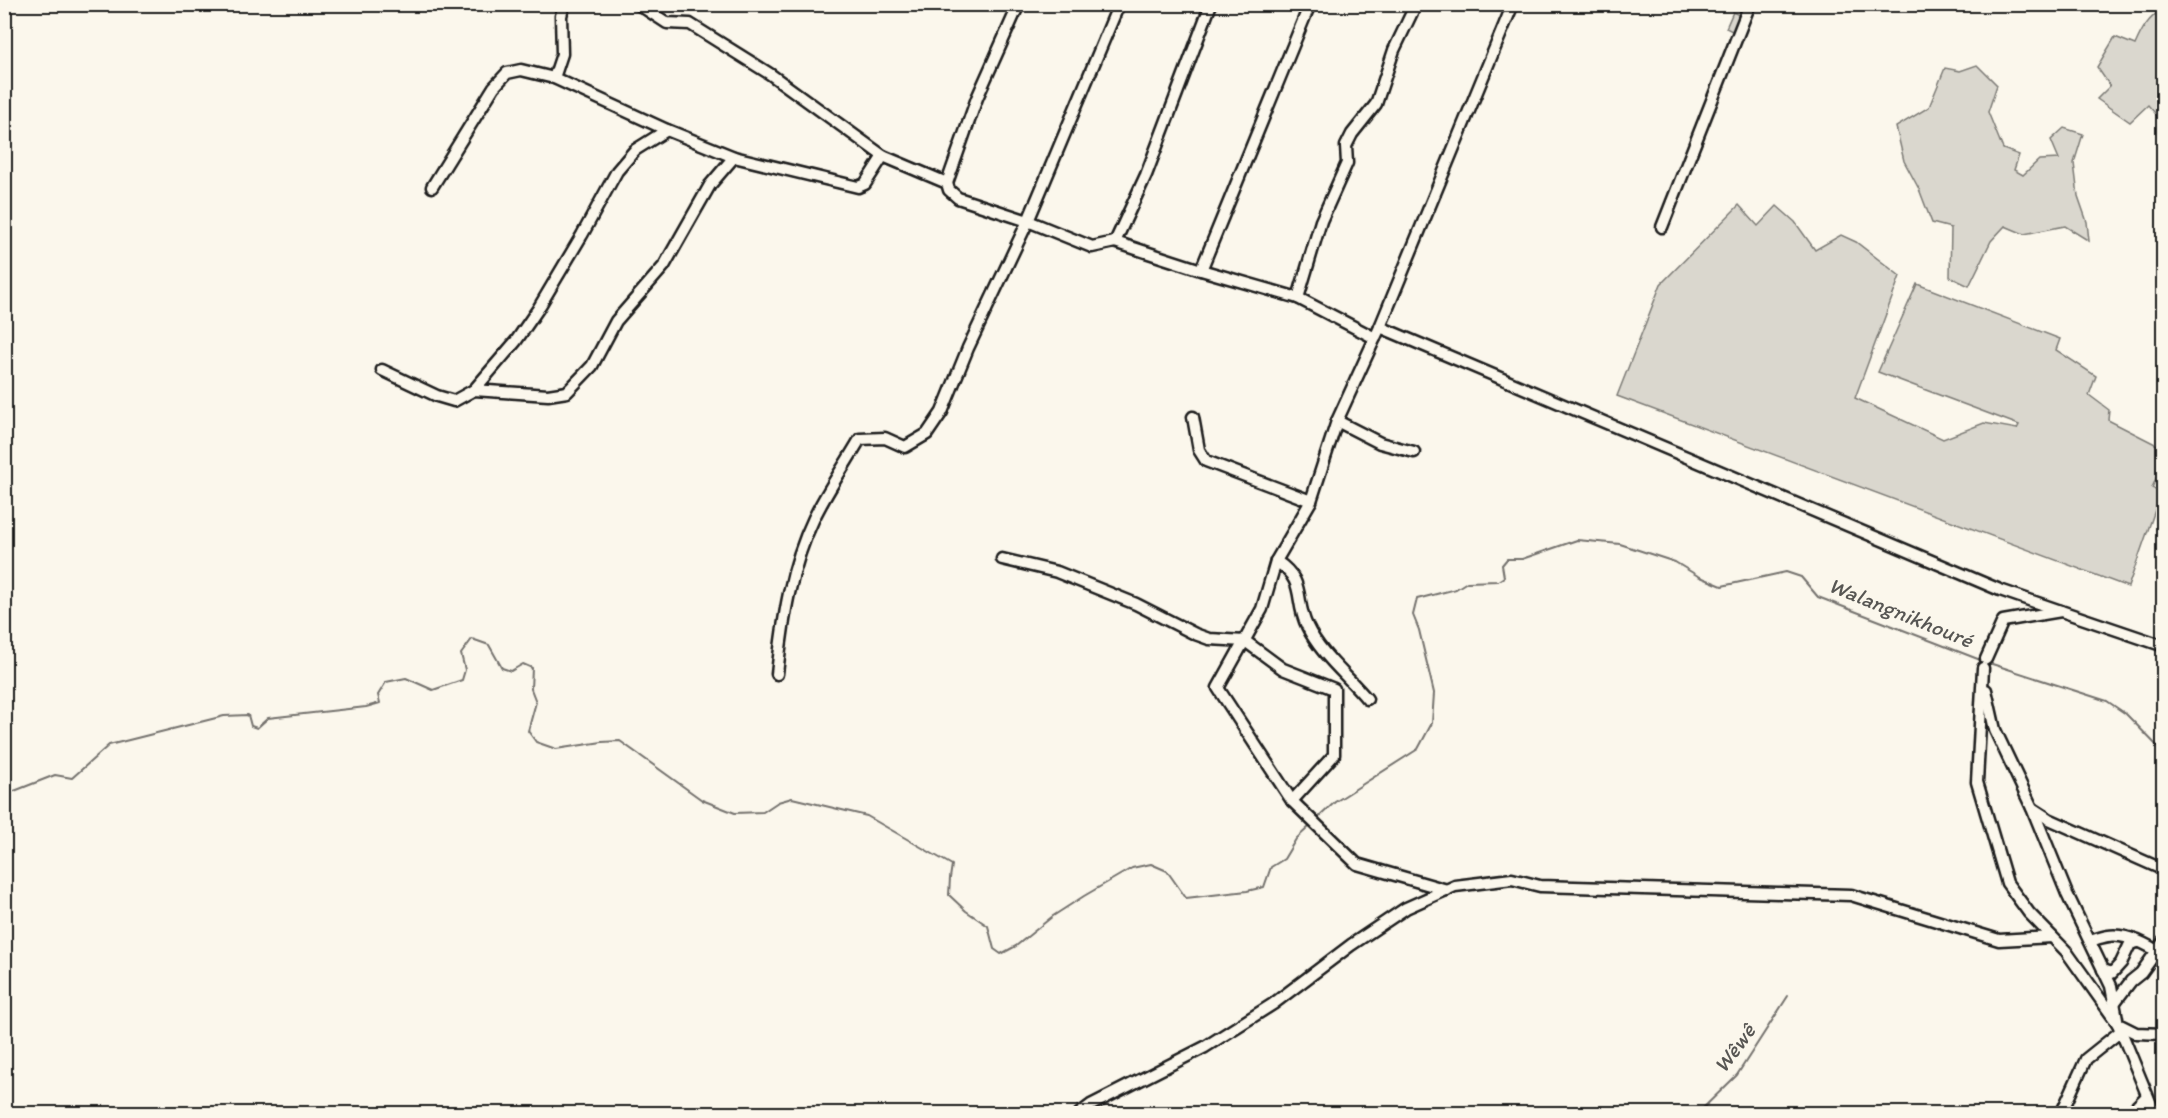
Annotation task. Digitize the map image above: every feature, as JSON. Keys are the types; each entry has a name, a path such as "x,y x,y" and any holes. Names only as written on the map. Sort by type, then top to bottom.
{"street":[{"path":"554,78 562,54 561,16 564,4"},
{"path":"638,4 668,23 688,24 770,74 884,156 947,183"},
{"path":"1019,4 977,99 947,183 949,190 957,198 1028,221 1092,247 1115,242 1299,298 1375,338"},
{"path":"777,674 784,610 793,574 814,518 860,439 885,438 905,447 927,434 942,412 968,348 1028,221 1119,4"},
{"path":"1115,242 1146,175 1211,4"},
{"path":"1201,270 1310,4"},
{"path":"1299,298 1321,221 1347,163 1346,146 1352,134 1376,104 1394,50 1416,4"},
{"path":"1447,890 1357,864 1292,801 1218,688 1262,609 1276,561 1311,501 1337,421 1380,327 1513,4"},
{"path":"1662,228 1750,4"},
{"path":"432,188 494,87 507,73 521,70 554,78 734,158 858,187 865,184 884,156"},
{"path":"382,370 437,396 454,401 474,390 516,341 538,309 582,235 616,171 635,150 667,130"},
{"path":"474,390 548,395 567,392 592,366 616,321 664,266 710,185 734,158"},
{"path":"1380,327 2000,590 2163,646"},
{"path":"1193,417 1198,450 1206,461 1311,501"},
{"path":"1337,421 1380,443 1414,452"},
{"path":"1002,559 1057,572 1136,604 1209,639 1245,641 1283,669 1334,689 1334,755 1292,801"},
{"path":"1276,561 1296,579 1306,625 1323,652 1348,676 1366,699"},
{"path":"1986,659 2003,621 2061,611"},
{"path":"2119,1028 2115,1002 2103,969 2067,894 2032,808 1995,730 1983,668 1977,782 2007,883 2029,913 2066,951 2119,1028 2155,1113"},
{"path":"2032,808 2049,819 2163,870"},
{"path":"1080,1113 1205,1047 1273,1005 1351,945 1407,908 1455,886 1512,879 1540,886 1851,895 1999,940 2052,937"},
{"path":"2090,941 2106,936 2120,936 2161,950 2131,981 2115,1002"},
{"path":"2103,969 2112,973 2121,963 2130,944 2138,942"},
{"path":"2119,1028 2136,1033 2163,1034"},
{"path":"2061,1113 2086,1059 2119,1028"},
{"path":"2129,1113 2147,1096"}],"shaded area":[{"path":"2163,9 2163,118 2161,120 2148,105 2130,122 2097,99 2110,86 2097,67 2115,37 2135,45 2146,24"},
{"path":"1733,12 1741,16 1734,32 1726,28"},
{"path":"1977,65 1997,85 1988,112 2003,149 2019,155 2014,170 2023,175 2039,160 2059,159 2051,140 2064,128 2083,134 2074,163 2078,196 2087,222 2089,241 2065,226 2024,234 2005,226 1991,241 1969,286 1950,277 1951,228 1932,223 1919,189 1904,161 1896,127 1929,107 1945,68 1960,71"},
{"path":"1739,205 1758,226 1777,206 1795,222 1815,250 1841,235 1856,242 1900,276 1855,398 1943,439 1984,423 2017,429 2019,425 1878,372 1917,284 2060,339 2056,350 2096,376 2089,395 2109,410 2108,420 2163,448 2163,462 2152,488 2161,493 2128,587 1617,396 1661,284"}],"waterway":[{"name":"Walangnikhouré","path":"1318,818 1335,802 1418,749 1432,723 1434,693 1419,630 1413,615 1417,599 1456,589 1467,582 1498,581 1504,577 1502,565 1507,559 1522,559 1577,540 1620,544 1675,562 1698,576 1722,586 1786,572 1801,577 1818,597 1983,661"},
{"name":"Walangnikhouré","path":"4,795 55,775 72,778 109,745 224,716 248,715 251,726 257,728 268,718 366,707 380,703 378,695 386,682 406,678 433,690 462,680 465,670 461,654 472,639 489,645 502,668 511,671 523,664 532,668 531,689 536,702 528,731 536,742 556,749 620,741 702,800 735,813 763,812 778,802 792,798 867,816 952,865 949,895 966,911 988,926 994,949 1001,954 1016,946 1053,916 1132,868 1151,864 1167,871 1186,898 1264,887 1271,867 1284,859 1296,839 1309,827"},
{"name":"Walangnikhouré","path":"1989,663 2107,701 2126,714 2164,753"},
{"name":"Wêwê","path":"1697,1114 1737,1075 1788,996"}]}
